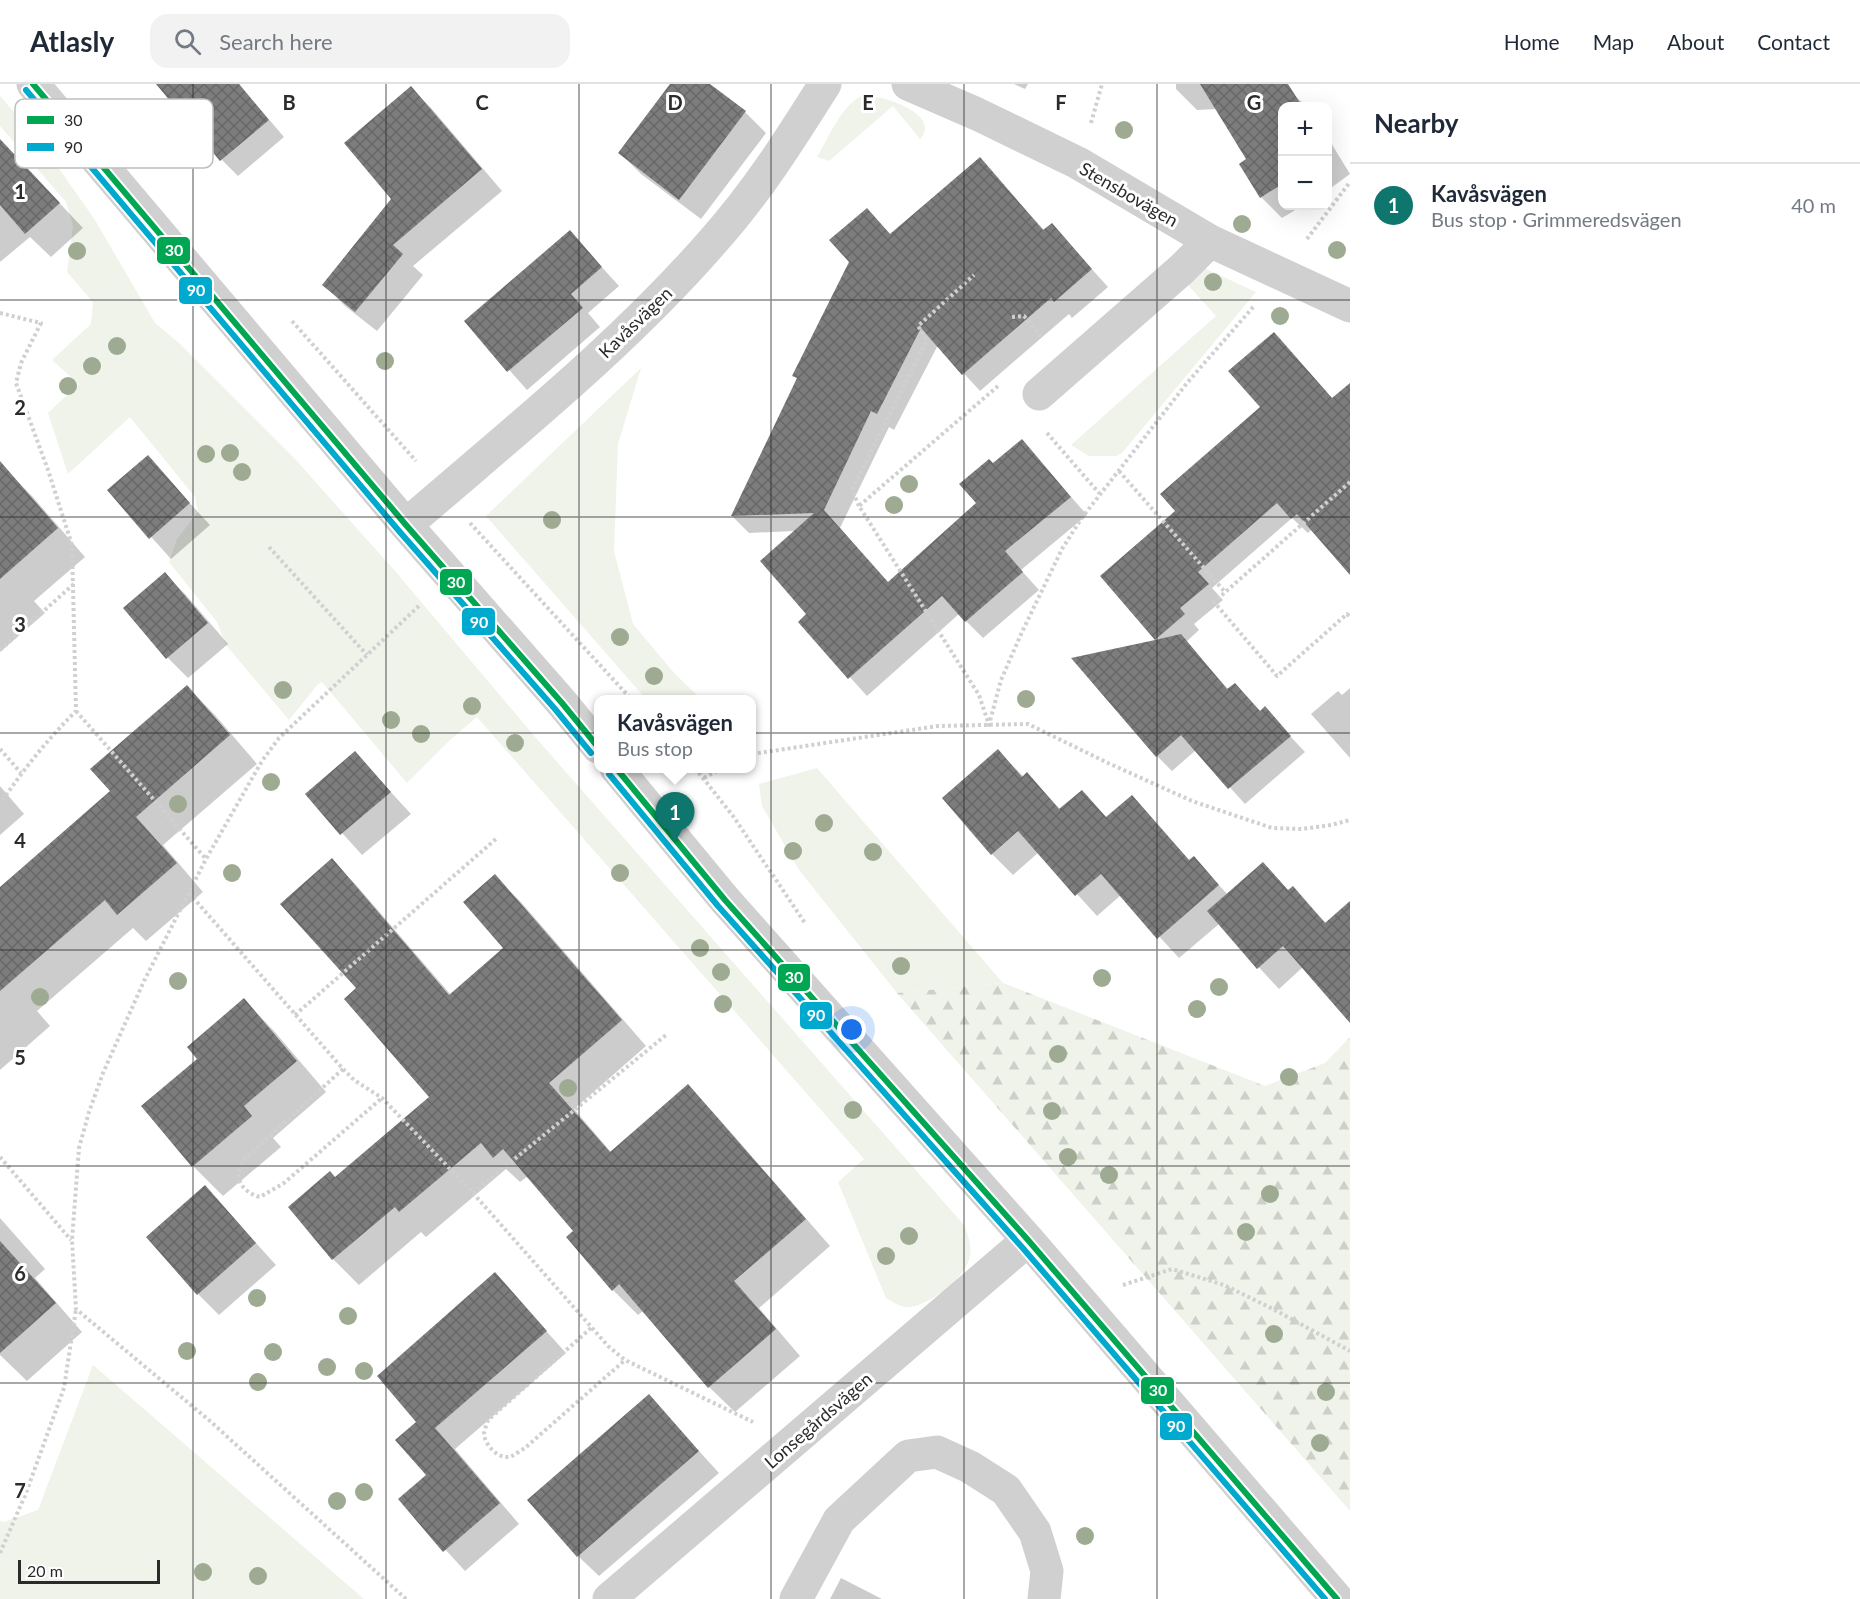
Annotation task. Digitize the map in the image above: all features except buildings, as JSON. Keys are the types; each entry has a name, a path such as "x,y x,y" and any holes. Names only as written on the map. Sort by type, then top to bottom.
{"street":[{"path":"33,84 46,99"},
{"name":"Kavåsvägen","path":"406,525 558,394 650,310 753,193 825,84"},
{"name":"Stensbovägen","path":"908,84 977,114 1078,163 1210,241 1350,306"},
{"path":"104,168 406,525 452,575 594,742"},
{"path":"1039,394 1182,269 1210,241"},
{"path":"620,773 725,900 1028,1240 1337,1599"},
{"name":"Lonsegårdsvägen","path":"609,1599 1028,1240"},
{"path":"796,1599 839,1520 908,1456 937,1452 970,1467 1006,1490 1035,1532 1047,1571 1044,1599"}],"path":[{"path":"988,725 1001,680 1062,549 1100,494 1187,383 1282,274 1350,182"},
{"path":"974,275 918,326 927,340 852,490 859,506 979,695 988,725"},
{"path":"0,313 41,323 21,363 16,383 48,470 72,545 76,711 206,859"},
{"path":"1012,317 1024,316 1029,322"},
{"path":"859,506 1003,382"},
{"path":"1046,432 1100,494"},
{"path":"1119,471 1225,592"},
{"path":"1350,482 1214,602 1276,676 1347,614 1350,617"},
{"path":"475,528 628,695"},
{"path":"0,1553 26,1493 64,1388 76,1308 72,1240 79,1148 103,1073 144,981 206,859 262,761 279,738 487,543"},
{"path":"269,547 367,655"},
{"path":"0,650 74,583"},
{"path":"0,804 47,740 76,711"},
{"path":"756,753 938,726 1028,724 1192,801 1272,828 1302,829 1350,820"},
{"path":"0,749 21,773"},
{"path":"704,778 713,773"},
{"path":"295,1014 497,838"},
{"path":"189,893 343,1069 354,1080 382,1098 473,1193 591,1328 625,1360 792,1442"},
{"path":"473,1193 666,1035"},
{"path":"343,1069 249,1155 239,1168 243,1188 252,1195 260,1197 284,1183 382,1098"},
{"path":"0,1157 72,1240"},
{"path":"1123,1285 1172,1269 1224,1285 1350,1351"},
{"path":"76,1308 210,1421 406,1599"},
{"path":"591,1328 488,1420 484,1433 493,1451 501,1456 510,1457 525,1448 625,1360"}],"green space":[{"path":"864,95 895,102 917,114 925,130 920,139 893,106 829,161 817,157 849,105"},
{"path":"0,96 15,114 15,143 0,126"},
{"path":"36,168 59,168 95,220 155,323 180,344 295,459 395,571 536,738 964,1225 970,1244 970,1256 962,1273 945,1289 916,1306 899,1305 886,1298 838,1182 864,1159 477,717 407,783 322,682 289,720 226,645 217,622 169,562 177,539 198,512 195,497 130,417 68,474 48,413 79,384 52,360 91,324 93,302 67,272 73,226 66,202"},
{"path":"1202,267 1256,292 1122,453 1116,456 1089,456 1071,445 1216,316 1187,284"},
{"path":"641,368 618,444 614,551 633,624 675,674 697,695 643,695 486,516"},
{"path":"817,768 1003,983 897,993 799,870 762,806 759,784"},
{"path":"1003,983 1265,1086 1325,1063 1350,1037 1350,1511 897,993"},
{"path":"93,1365 364,1599 0,1599 0,1521 4,1522 38,1510"}],"transit line":[{"name":"30","path":"33,84 46,99"},
{"name":"90","path":"26,90 34,99"},
{"name":"90","path":"92,168 399,531 591,753"},
{"name":"30","path":"104,168 406,525 594,742"},
{"name":"30","path":"620,773 725,900 1028,1240 1337,1599"},
{"name":"90","path":"609,774 718,906 1021,1246 1325,1599"}],"place":[{"name":"Kavåsvägen","path":"675,842"}]}
